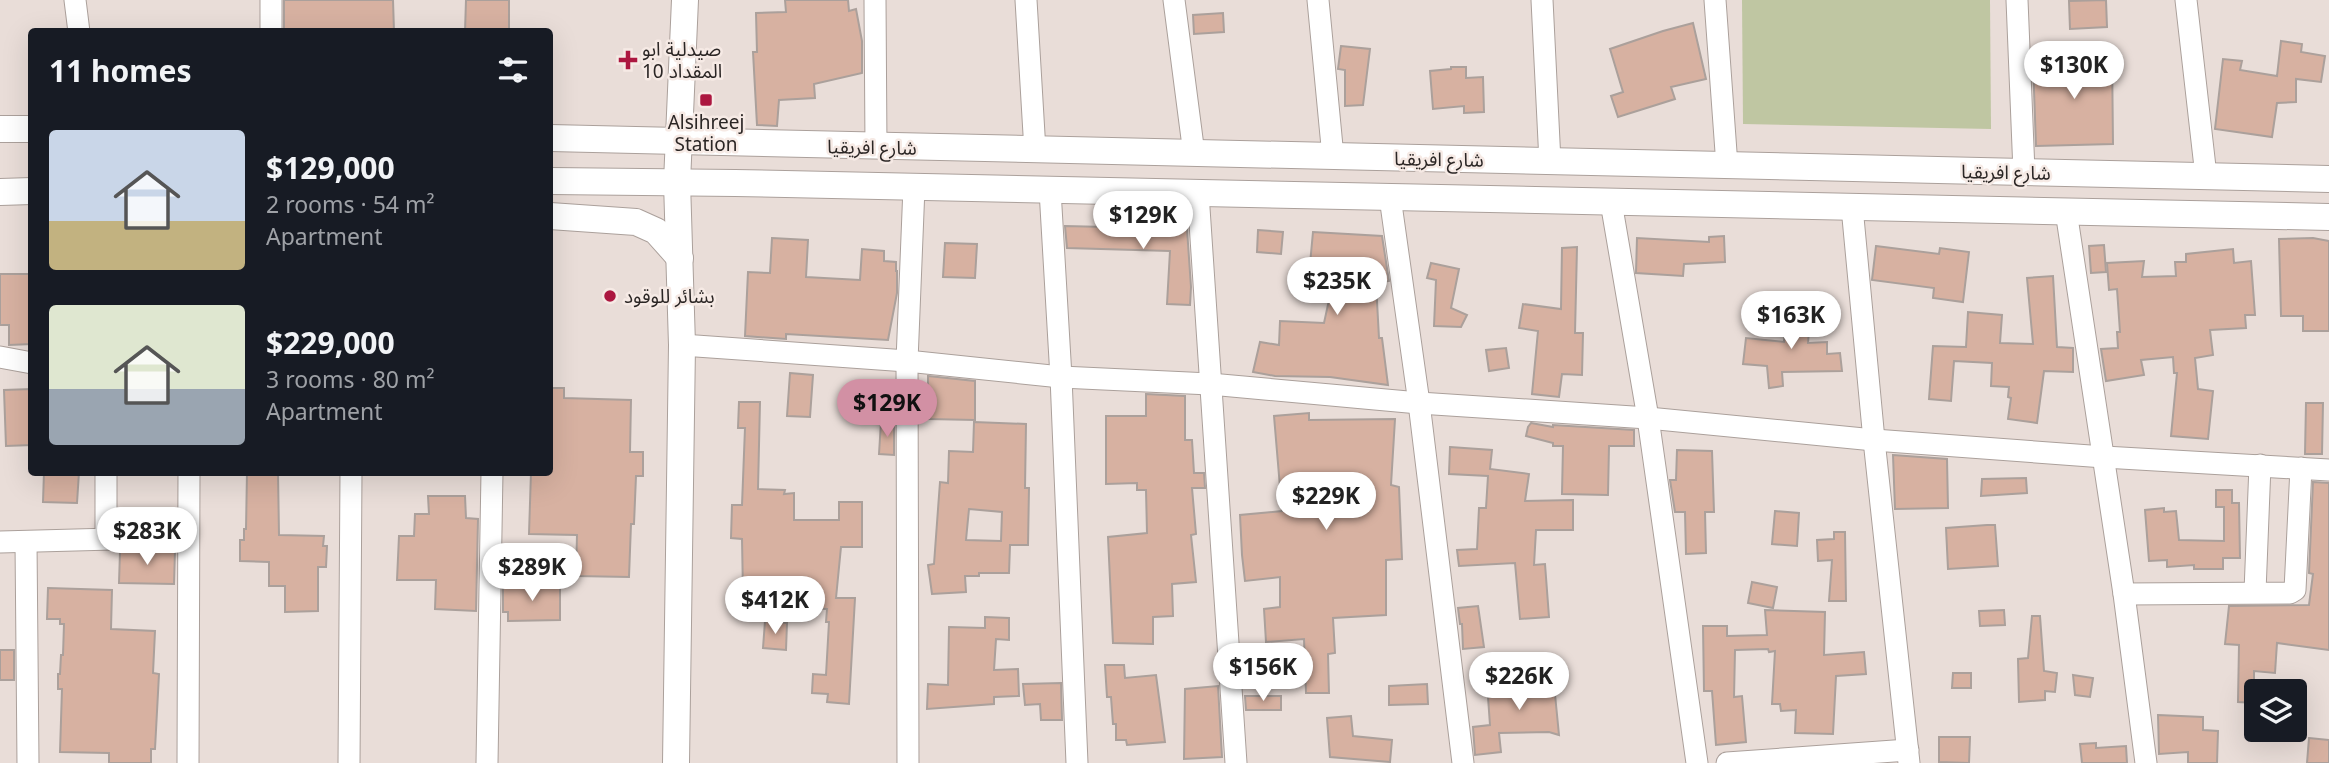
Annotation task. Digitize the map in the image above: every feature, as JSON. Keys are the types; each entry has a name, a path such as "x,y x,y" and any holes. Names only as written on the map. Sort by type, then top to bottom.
{"street":[{"path":"75,0 78,28"},
{"path":"271,0 271,28"},
{"path":"676,763 681,345 677,182 685,0"},
{"path":"874,0 876,147"},
{"path":"1026,0 1035,150"},
{"path":"1174,0 1194,154"},
{"path":"1318,0 1333,157"},
{"path":"1542,0 1550,162"},
{"path":"1715,0 1727,166"},
{"path":"2017,0 2024,172"},
{"path":"2186,0 2206,176"},
{"path":"0,129 28,129"},
{"name":"شارع افريقيا","path":"553,138 2329,179"},
{"name":"شارع افريقيا","path":"553,181 2329,217"},
{"path":"908,763 907,361 914,187"},
{"path":"1050,190 1061,377 1077,763"},
{"path":"0,192 28,191"},
{"path":"1198,193 1236,763"},
{"path":"1390,197 1464,763"},
{"path":"1611,202 1648,418 1697,763"},
{"path":"1727,763 1908,756 1852,207"},
{"path":"2066,211 2124,594 2146,763"},
{"path":"553,216 636,222 656,231 680,258"},
{"path":"681,345 907,361 1061,377 1210,384 1419,403 1648,418 1874,440 2329,470"},
{"path":"0,357 28,362"},
{"path":"2255,592 2260,466"},
{"path":"2124,594 2290,593 2295,590 2301,468"},
{"path":"106,476 106,538"},
{"path":"188,763 189,476"},
{"path":"349,763 351,476"},
{"path":"487,763 492,476"},
{"path":"0,542 188,537"},
{"path":"26,542 28,763"}],"green space":[{"path":"1742,0 1990,0 1991,129 1743,124"}],"building":[{"path":"284,0 393,0 394,28 284,28"},
{"path":"466,0 509,0 509,28 465,28"},
{"path":"785,0 848,0 849,11 856,9 862,41 862,73 814,84 815,98 779,100 777,126 757,125 753,52 757,52 756,13 786,12"},
{"path":"2106,0 2107,27 2070,29 2069,1"},
{"path":"1223,13 1224,32 1194,34 1193,15"},
{"path":"1693,23 1706,79 1671,87 1675,99 1618,117 1611,96 1623,92 1610,49"},
{"path":"2281,41 2302,44 2301,52 2325,56 2321,82 2296,79 2296,102 2277,103 2272,137 2215,129 2223,59 2242,61 2240,70 2277,76"},
{"path":"1341,46 1370,49 1363,105 1345,106 1345,70 1338,69"},
{"path":"2112,53 2113,144 2036,146 2033,62"},
{"path":"1466,67 1466,78 1483,77 1484,112 1464,113 1464,106 1433,109 1430,71"},
{"path":"1065,226 1187,229 1190,305 1167,304 1170,251 1067,248"},
{"path":"1258,230 1283,232 1281,254 1257,252"},
{"path":"1313,232 1382,236 1389,281 1376,283 1379,338 1382,338 1388,385 1330,377 1275,376 1253,372 1260,342 1279,345 1280,321 1324,323 1334,277 1309,275"},
{"path":"1724,236 1725,262 1684,264 1683,276 1636,273 1637,238 1709,242 1709,237"},
{"path":"772,238 808,240 806,277 860,280 862,249 884,251 884,261 896,262 897,271 897,293 888,340 786,334 786,339 745,336 748,272 770,273"},
{"path":"2313,238 2329,241 2329,331 2303,331 2303,316 2281,316 2279,239"},
{"path":"945,243 977,244 975,278 943,277"},
{"path":"2104,245 2106,272 2091,273 2089,246"},
{"path":"1876,246 1939,254 1940,248 1969,252 1963,302 1933,298 1934,288 1872,280"},
{"path":"1577,247 1575,333 1583,333 1582,375 1562,374 1559,397 1532,394 1538,331 1519,328 1523,304 1561,309 1562,248"},
{"path":"2233,249 2234,263 2251,261 2255,315 2245,315 2246,328 2210,330 2213,355 2195,358 2198,389 2213,391 2208,439 2171,436 2177,373 2174,373 2173,357 2141,360 2144,375 2106,381 2101,349 2118,348 2117,332 2120,332 2117,289 2109,290 2107,263 2144,261 2142,277 2176,276 2175,262 2186,262 2186,254"},
{"path":"1431,263 1459,269 1451,308 1467,315 1461,327 1434,326 1436,280 1427,278"},
{"path":"0,274 28,274 28,344 9,345 9,325 0,325"},
{"path":"2053,276 2057,347 2073,348 2073,372 2044,371 2037,423 2008,419 2011,398 2008,397 2009,387 1991,386 1992,363 1954,361 1951,401 1929,399 1933,346 1966,347 1968,312 2002,315 2000,343 2033,344 2027,278"},
{"path":"1787,305 1803,309 1801,318 1810,319 1808,343 1827,342 1827,354 1840,353 1842,371 1782,372 1783,386 1769,388 1767,366 1743,364 1746,338 1784,342"},
{"path":"1506,348 1509,368 1489,371 1486,350"},
{"path":"790,373 813,375 810,417 787,416"},
{"path":"928,376 975,381 975,420 928,419"},
{"path":"553,388 564,388 564,398 631,400 630,452 643,452 643,476 636,476 629,577 576,576 577,535 529,534 531,476 553,476"},
{"path":"28,389 28,445 6,446 4,390"},
{"path":"1146,394 1185,396 1185,440 1192,440 1194,473 1204,473 1205,488 1192,488 1196,534 1191,535 1196,582 1172,584 1173,616 1153,617 1153,644 1113,643 1108,537 1147,533 1146,490 1137,490 1137,483 1106,484 1106,416 1146,416"},
{"path":"739,402 760,402 758,489 794,493 794,520 839,520 839,502 862,502 862,547 841,547 836,598 855,598 849,704 827,702 828,694 812,693 813,674 826,675 829,622 826,622 827,609 802,608 802,592 743,593 742,539 731,538 732,505 742,505 745,428 738,428"},
{"path":"2306,403 2323,403 2322,454 2305,454"},
{"path":"1309,413 1309,420 1395,419 1391,485 1399,487 1402,559 1386,560 1386,615 1333,618 1335,653 1328,654 1329,693 1306,693 1304,639 1266,642 1264,609 1280,607 1280,577 1245,581 1242,555 1240,515 1282,511 1274,416"},
{"path":"881,422 894,423 894,455 879,454"},
{"path":"974,422 1026,424 1028,545 1010,545 1009,573 965,576 966,592 932,594 928,565 934,564 940,482 948,483 949,451 973,452","holes":["969,509 1002,512 1001,541 966,540"]},
{"path":"1531,423 1553,427 1634,430 1634,446 1609,446 1608,495 1562,494 1563,446 1553,446 1553,443 1526,436"},
{"path":"1450,447 1492,450 1490,469 1529,474 1525,501 1573,500 1573,530 1536,530 1534,565 1545,564 1549,617 1520,619 1515,563 1459,566 1457,550 1477,549 1479,508 1486,508 1488,476 1449,474"},
{"path":"1677,450 1712,451 1714,512 1705,512 1706,553 1686,554 1685,512 1675,512 1670,480 1676,480"},
{"path":"1893,455 1947,459 1948,508 1895,509"},
{"path":"44,476 79,476 77,503 43,502"},
{"path":"247,476 278,476 279,535 324,536 323,546 327,546 326,567 318,567 318,611 285,612 285,586 269,586 269,562 240,561 240,540 244,540"},
{"path":"2026,478 2027,493 1981,496 1982,479"},
{"path":"2313,482 2329,483 2329,650 2277,643 2275,673 2254,671 2254,679 2244,679 2244,702 2238,702 2239,645 2225,644 2229,606 2309,605 2313,574 2309,573"},
{"path":"2216,490 2232,490 2232,503 2239,503 2240,558 2223,558 2223,569 2194,569 2194,565 2167,567 2167,560 2149,561 2145,510 2164,508 2164,512 2176,511 2179,540 2224,541 2224,507 2216,507"},
{"path":"428,496 465,496 466,518 478,519 476,611 435,609 436,580 397,580 399,536 414,536 415,514 429,514"},
{"path":"1775,511 1799,513 1797,546 1772,544"},
{"path":"1995,525 1998,566 1948,569 1946,528"},
{"path":"1834,532 1845,532 1846,601 1829,601 1832,560 1818,561 1817,540 1834,539"},
{"path":"175,550 174,584 119,583 120,552"},
{"path":"1752,582 1777,587 1773,608 1748,603"},
{"path":"503,586 560,586 560,620 508,621 508,612 503,612"},
{"path":"48,588 112,590 111,629 155,631 153,673 159,674 155,749 151,749 151,763 109,763 109,753 60,752 62,689 58,689 58,674 63,655 64,624 60,624 60,619 47,619"},
{"path":"1478,606 1484,647 1463,649 1458,608"},
{"path":"1765,610 1825,612 1824,655 1864,652 1866,674 1836,676 1833,734 1795,733 1796,710 1781,711 1780,704 1772,704 1775,651 1735,650 1734,697 1742,696 1746,742 1716,745 1712,691 1704,691 1703,626 1727,626 1727,636 1767,635"},
{"path":"2004,610 2005,625 1980,626 1979,611"},
{"path":"2032,616 2040,616 2044,671 2057,673 2055,692 2045,691 2045,700 2019,702 2018,659 2028,658"},
{"path":"985,617 1009,618 1009,640 996,639 994,670 1018,669 1019,696 994,697 994,704 927,709 928,684 948,685 949,627 985,628"},
{"path":"765,621 787,623 786,650 763,648"},
{"path":"0,650 14,650 14,680 0,680"},
{"path":"1105,665 1124,665 1125,678 1156,675 1165,742 1127,745 1126,740 1116,740 1111,697 1107,697"},
{"path":"1953,673 1971,673 1971,688 1952,688"},
{"path":"1553,674 1559,735 1549,732 1499,733 1501,752 1475,755 1473,727 1490,725 1488,697 1511,695 1510,677"},
{"path":"2073,675 2093,678 2090,697 2075,695"},
{"path":"1061,683 1062,720 1041,720 1040,704 1025,705 1023,684"},
{"path":"1427,684 1428,704 1389,705 1389,686"},
{"path":"1218,686 1222,757 1184,759 1185,689"},
{"path":"1245,696 1281,696 1281,710 1246,710"},
{"path":"2158,715 2203,717 2203,730 2218,731 2217,763 2188,763 2188,752 2159,754"},
{"path":"1351,716 1353,736 1392,740 1390,762 1330,757 1327,718"},
{"path":"1939,737 1970,737 1969,763 1939,762"},
{"path":"2309,738 2329,740 2329,763 2307,763"},
{"path":"2096,743 2096,748 2126,746 2127,763 2082,763 2080,744"}],"place":[{"name":"صيدلية ابو المقداد 10","path":"628,60"},
{"name":"Alsihreej Station","path":"706,100"},
{"name":"بشائر للوقود","path":"610,296"}]}
